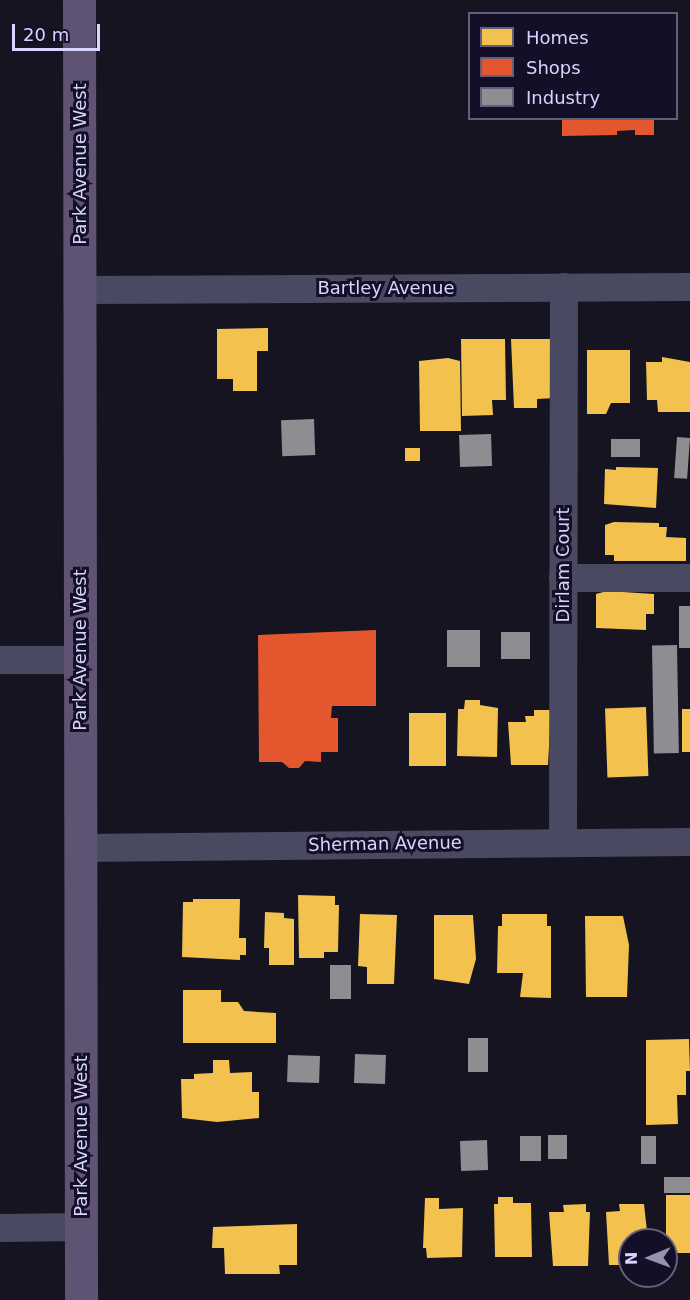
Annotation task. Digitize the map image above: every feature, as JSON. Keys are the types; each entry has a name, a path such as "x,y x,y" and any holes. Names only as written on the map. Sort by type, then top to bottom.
{"main road":[{"name":"Park Avenue West","path":"79,0 81,1300"}],"street":[{"name":"Bartley Avenue","path":"81,290 690,286"},
{"name":"Dirlam Court","path":"564,287 564,843"},
{"path":"563,578 690,578"},
{"path":"0,660 80,660"},
{"name":"Sherman Avenue","path":"80,848 690,842"},
{"path":"0,1228 81,1227"}],"building: Homes":[{"path":"268,328 268,351 257,351 257,391 233,391 233,379 217,379 217,329"},
{"path":"461,339 505,339 506,400 492,400 493,415 462,416"},
{"path":"511,339 555,339 556,398 537,399 537,408 514,408"},
{"path":"587,350 630,350 630,403 611,403 606,414 587,414"},
{"path":"662,357 690,362 690,412 658,412 657,400 647,400 646,362 662,362"},
{"path":"448,358 460,361 461,431 420,431 419,361"},
{"path":"405,448 420,448 420,461 405,461"},
{"path":"616,467 658,468 656,508 604,504 605,469 616,470"},
{"path":"614,522 659,523 659,527 667,527 666,537 686,538 686,561 614,561 614,555 605,555 605,525"},
{"path":"607,591 654,594 654,614 646,614 646,630 596,628 596,594"},
{"path":"465,700 480,700 480,705 498,708 497,757 457,756 458,709 464,709"},
{"path":"646,707 648,776 607,777 605,708"},
{"path":"682,709 690,709 690,752 682,752"},
{"path":"534,710 551,710 548,765 511,765 508,722 526,722 525,716 534,716"},
{"path":"409,713 446,713 446,766 409,766"},
{"path":"298,895 335,896 335,905 339,905 338,952 324,952 324,958 299,958"},
{"path":"193,899 240,899 239,938 246,938 246,955 240,955 240,960 182,957 183,902 193,902"},
{"path":"265,912 284,913 284,918 294,919 294,965 269,965 269,948 264,948"},
{"path":"360,914 397,915 394,984 367,984 367,967 358,966"},
{"path":"502,914 547,914 547,926 551,926 551,998 520,997 523,973 497,973 498,926 502,926"},
{"path":"434,915 473,915 476,959 469,984 434,979"},
{"path":"585,916 623,916 629,945 627,997 586,997"},
{"path":"183,990 221,990 221,1002 238,1002 244,1011 276,1013 276,1043 183,1043"},
{"path":"689,1039 690,1071 686,1071 686,1095 677,1095 678,1124 646,1125 646,1040"},
{"path":"213,1060 229,1060 230,1073 252,1072 252,1092 259,1092 259,1118 217,1122 182,1118 181,1079 194,1079 194,1074 213,1073"},
{"path":"666,1195 690,1195 690,1253 678,1253 678,1228 666,1228"},
{"path":"498,1197 513,1197 513,1203 531,1203 532,1257 495,1257 494,1204 498,1204"},
{"path":"425,1198 439,1198 439,1209 463,1208 462,1257 427,1258 426,1248 423,1248"},
{"path":"586,1204 586,1212 590,1212 588,1266 553,1266 549,1212 564,1212 563,1205"},
{"path":"619,1204 644,1204 647,1228 618,1228 618,1265 609,1265 606,1212 620,1211"},
{"path":"297,1224 297,1265 279,1265 280,1274 225,1274 224,1248 212,1248 213,1227"}],"building: Shops":[{"path":"562,120 654,120 654,135 635,135 635,130 617,131 617,135 562,136"},
{"path":"376,630 376,706 332,706 331,718 338,718 338,752 321,752 321,762 305,761 299,768 289,768 282,762 259,762 258,635"}],"building: Industry":[{"path":"314,419 315,455 282,456 281,420"},
{"path":"491,434 492,466 460,467 459,435"},
{"path":"677,437 690,438 687,479 674,478"},
{"path":"611,439 640,439 640,457 611,457"},
{"path":"679,606 690,606 690,648 679,648"},
{"path":"447,630 480,630 480,667 447,667"},
{"path":"501,632 530,632 530,659 501,659"},
{"path":"652,645 677,645 679,753 654,753"},
{"path":"330,965 351,965 351,999 330,999"},
{"path":"468,1038 488,1038 488,1072 468,1072"},
{"path":"355,1054 386,1055 385,1084 354,1083"},
{"path":"288,1055 320,1056 319,1083 287,1082"},
{"path":"548,1135 567,1135 567,1159 548,1159"},
{"path":"520,1136 541,1136 541,1161 520,1161"},
{"path":"641,1136 656,1136 656,1164 641,1164"},
{"path":"487,1140 488,1170 461,1171 460,1141"},
{"path":"664,1177 690,1177 690,1193 664,1193"}]}
